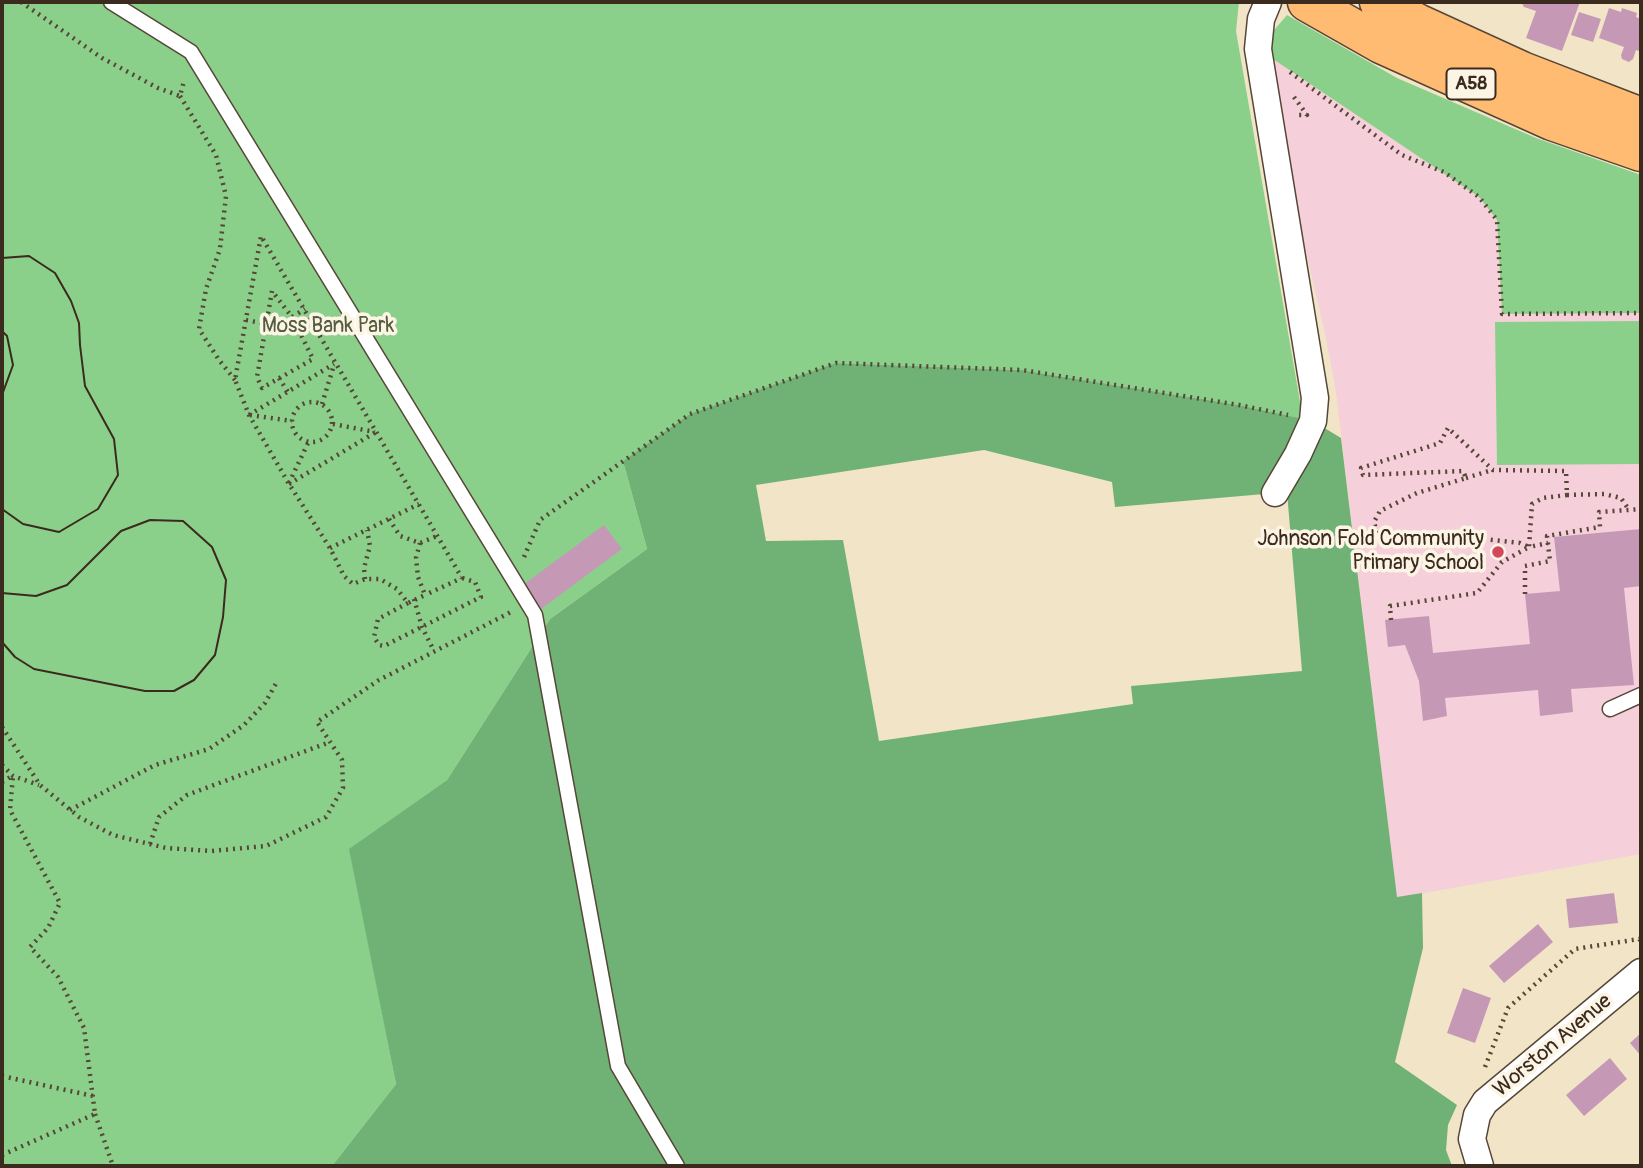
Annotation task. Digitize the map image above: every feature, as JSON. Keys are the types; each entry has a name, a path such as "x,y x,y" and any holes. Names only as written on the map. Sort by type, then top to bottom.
{"highway":[{"name":"A58","path":"1307,2 1394,50 1552,121 1641,152"},
{"name":"A58","path":"1379,2 1417,23 1522,71 1641,117"}],"street":[{"path":"1268,2 1261,19 1258,49 1315,398 1313,421 1298,454 1275,493"},
{"name":"Worston Avenue","path":"1480,1166 1472,1139 1477,1115 1485,1102 1641,972"}],"lane":[{"path":"111,2 191,52 535,615 618,1066 677,1166"},
{"path":"1610,709 1641,695"}],"path":[{"path":"20,2 102,58 158,88 180,96 216,155 226,196 220,249 206,289 199,329 235,380 249,415 330,548 344,576 353,584 365,579 380,579 397,589 408,603"},
{"path":"1258,49 1402,155 1444,172 1479,197 1497,220 1502,314 1641,313"},
{"path":"180,96 191,52"},
{"path":"1291,93 1307,115 1299,115"},
{"path":"235,380 261,236 462,578 475,583 481,597 384,646 379,645 374,636 378,618 462,578"},
{"path":"272,291 292,317 313,359 262,388 257,377 272,291"},
{"path":"292,317 305,309"},
{"path":"246,320 266,324"},
{"path":"514,580 540,520 690,414 836,363 1022,370 1239,405 1313,421"},
{"path":"249,415 334,364"},
{"path":"322,404 334,364"},
{"path":"279,379 288,392"},
{"path":"308,402 322,404 331,412 333,424 329,435 320,442 308,443 299,439 293,430 292,421 297,408 308,402"},
{"path":"249,415 292,421"},
{"path":"333,424 376,432"},
{"path":"1466,478 1463,471 1363,475 1361,468 1440,443 1448,428 1493,470"},
{"path":"289,484 376,432"},
{"path":"289,484 308,443"},
{"path":"1529,547 1520,542 1446,535 1407,536 1388,541 1377,533 1374,522 1380,511 1417,493 1493,470 1566,471 1567,495"},
{"path":"1529,547 1532,504 1543,498 1604,494 1621,498 1629,510"},
{"path":"330,548 419,504"},
{"path":"1525,594 1525,566 1550,561 1547,536 1600,527 1599,512 1641,509"},
{"path":"389,519 400,536 420,543 437,536"},
{"path":"365,579 364,568 370,546 367,530"},
{"path":"420,543 416,558 418,576 425,595"},
{"path":"1391,620 1390,606 1477,593 1502,562 1529,547 1548,543"},
{"path":"414,600 422,627 434,651"},
{"path":"2,727 40,785 70,810 113,835 166,848 211,851 266,846 326,817 343,789 342,760 317,722 379,680 528,603"},
{"path":"70,810 155,765 209,749 244,725 265,703 278,680"},
{"path":"150,844 159,817 187,795 330,742"},
{"path":"2,765 13,776 40,785"},
{"path":"2,782 13,776"},
{"path":"13,776 10,810 60,903 48,928 30,947 58,977 84,1028 95,1114 113,1166"},
{"path":"1487,1074 1485,1066 1508,1008 1575,949 1641,941"},
{"path":"2,1076 93,1096"},
{"path":"2,1155 95,1114"}],"shaded area":[{"name":"Johnson Fold Community Primary School","path":"1258,49 1479,197 1497,220 1502,314 1641,313 1641,831 1638,833 1641,854 1397,898 1336,392 1325,333"}],"green space":[{"name":"Moss Bank Park","path":"2,2 1239,2 1236,31 1303,419 1239,405 1022,370 836,363 623,461 647,549 550,619 447,780 350,849 396,1084 332,1166 2,1166"},
{"path":"1287,15 1397,78 1536,138 1641,175 1641,313 1502,314 1497,220 1479,197 1258,49"},
{"path":"1641,321 1641,464 1497,465 1495,322"},
{"path":"836,363 1022,370 1239,405 1313,421 1341,438 1397,897 1422,893 1423,948 1395,1062 1457,1105 1448,1125 1446,1150 1452,1166 332,1166 396,1084 349,849 447,780 550,619 647,549 623,461 690,414","holes":["984,450 1112,482 1115,507 1287,492 1302,671 1131,686 1133,704 879,741 843,540 766,541 756,485"]}],"building":[{"path":"1521,2 1580,2 1562,51 1526,38 1536,11 1524,7"},
{"path":"1609,8 1621,12 1622,8 1637,13 1636,17 1641,19 1641,44 1639,51 1636,50 1629,62 1622,59 1624,47 1599,38"},
{"path":"1579,12 1601,19 1593,42 1571,35"},
{"path":"604,525 622,549 541,609 523,585"},
{"path":"1641,529 1641,586 1624,588 1634,685 1571,689 1573,712 1540,716 1538,690 1445,698 1447,716 1423,721 1419,681 1405,645 1388,647 1385,620 1429,616 1433,653 1530,644 1525,594 1560,591 1554,537"},
{"path":"1614,893 1618,923 1569,928 1566,899"},
{"path":"1538,924 1553,942 1504,983 1489,966"},
{"path":"1463,988 1491,998 1475,1043 1447,1033"},
{"path":"1641,1033 1641,1056 1630,1043"},
{"path":"1610,1058 1627,1079 1584,1116 1566,1095"}],"tram line":[{"path":"2,258 29,256 55,273 71,301 79,323 85,386 114,439 118,475 98,509 59,532 23,524 2,509"},
{"path":"2,331 7,336 13,365 2,395"},
{"path":"2,593 36,596 67,585 121,531 150,520 183,521 212,547 226,580 223,617 215,655 194,680 174,691 145,691 34,669 15,657 2,642"}],"place":[{"name":"Johnson Fold Community Primary School","path":"1498,552"}]}
